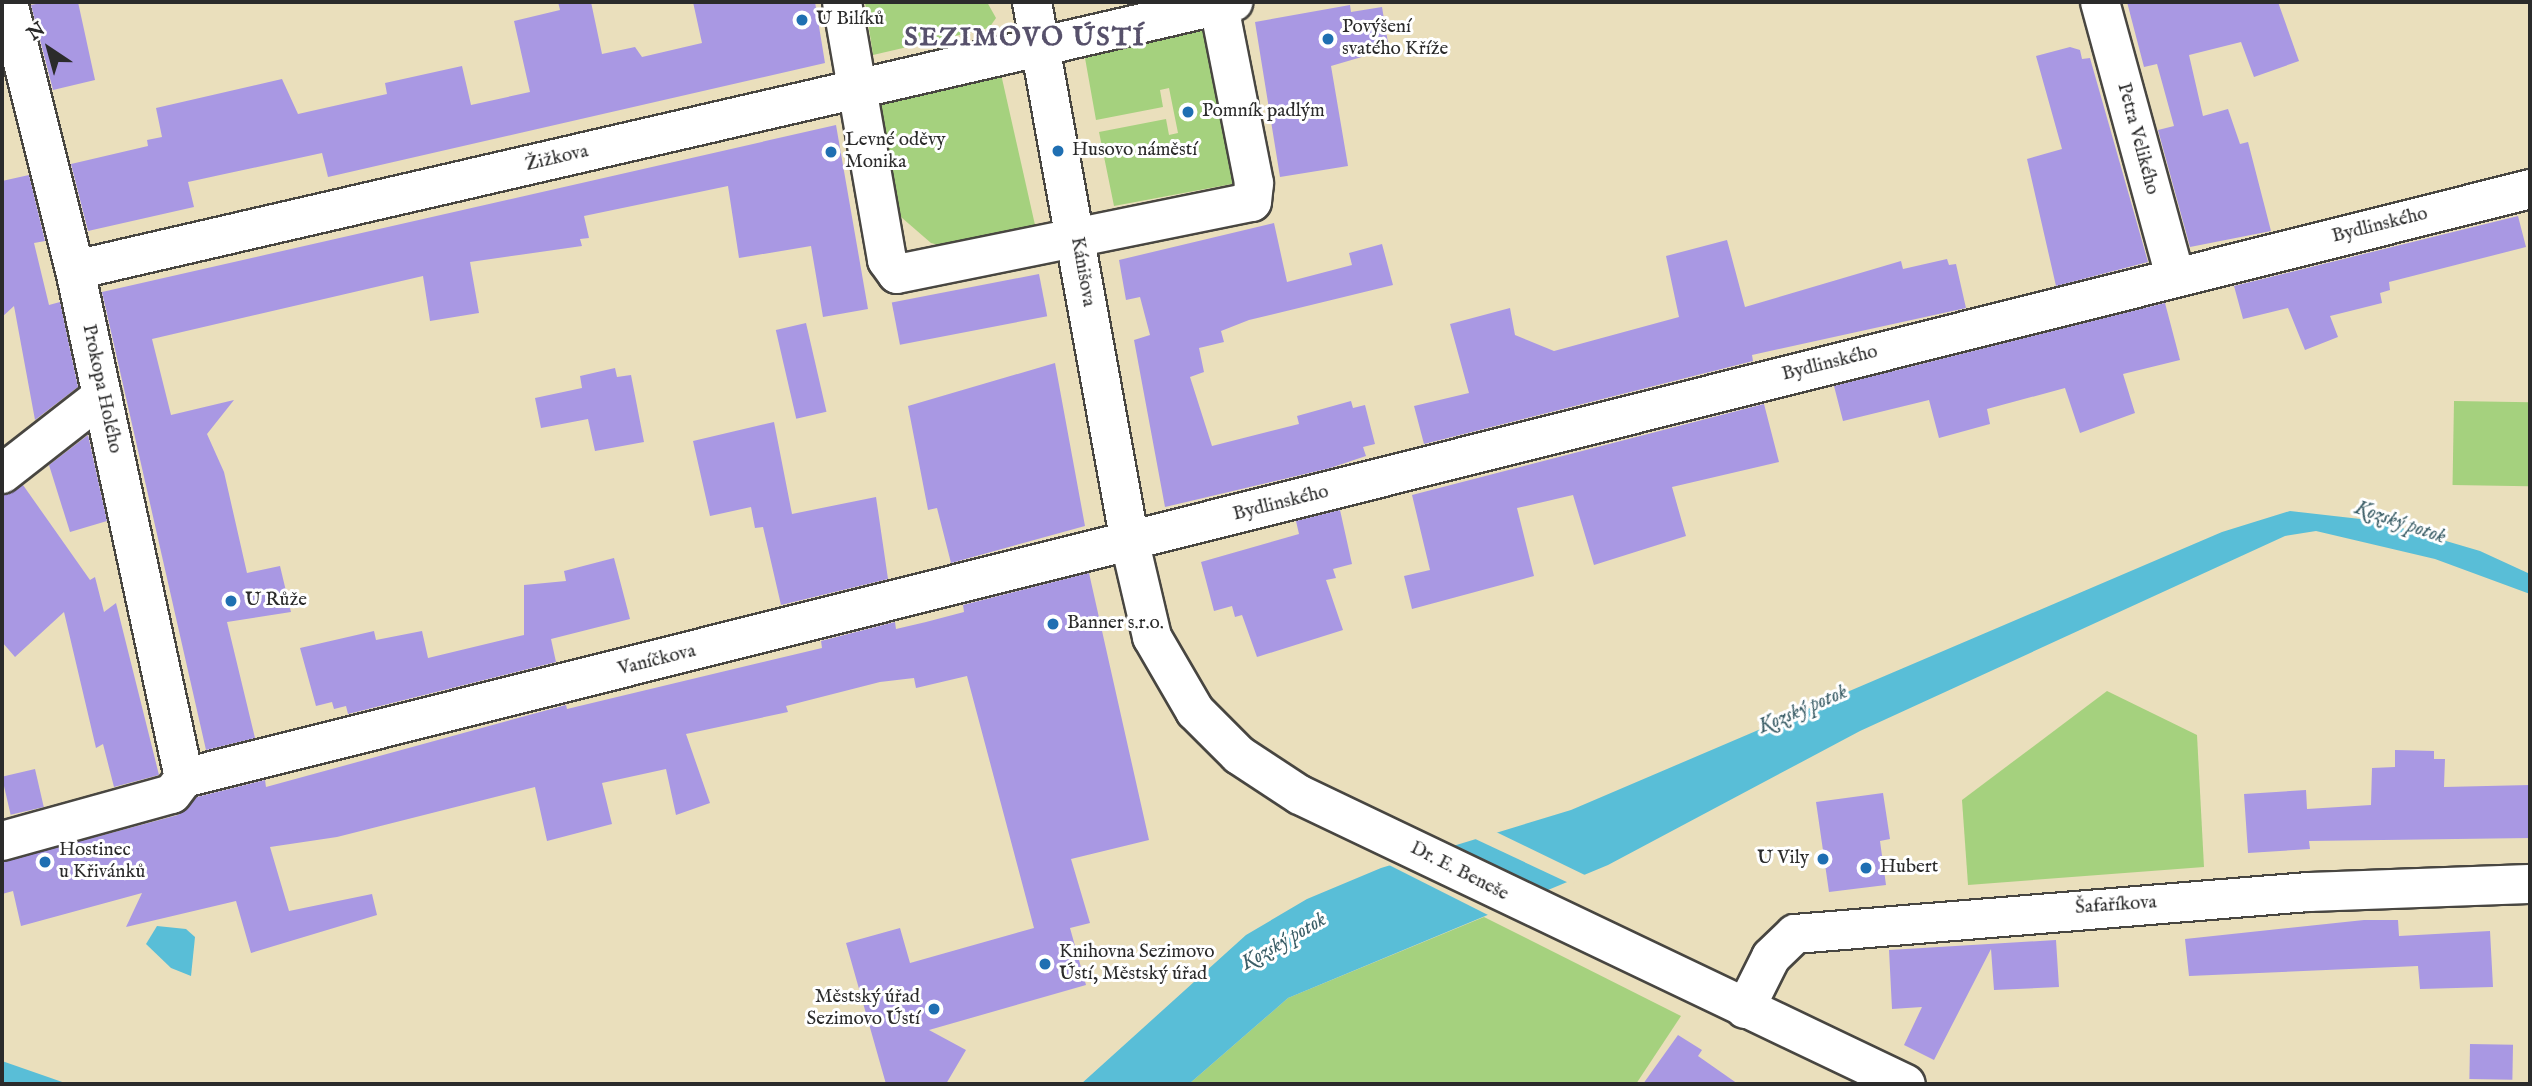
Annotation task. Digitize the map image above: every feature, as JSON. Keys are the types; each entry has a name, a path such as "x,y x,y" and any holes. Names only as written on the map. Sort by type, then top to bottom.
{"street":[{"name":"Prokopa Holého","path":"8,2 75,270 184,778"},
{"path":"842,2 894,273 1243,206 1255,198 1223,4"},
{"name":"Kánišova","path":"1032,2 1130,542"},
{"name":"Petra Velikého","path":"2100,2 2175,277"},
{"name":"Žižkova","path":"75,270 1223,4"},
{"name":"Bydlinského","path":"1130,542 2530,189"},
{"path":"2,474 102,396"},
{"name":"Vaníčkova","path":"184,778 1130,542"},
{"name":"Dr. E. Beneše","path":"1130,542 1152,637 1216,736 1281,784 1589,938 1906,1084"},
{"path":"2,841 172,794 184,778"},
{"name":"Šafaříkova","path":"1745,1009 1771,957 1795,934 2308,892 2530,884"}],"green space":[{"path":"865,2 987,2 996,18 989,28 873,55"},
{"path":"1203,29 1237,183 1114,206 1099,132 1166,119 1169,135 1178,133 1169,88 1160,90 1163,107 1096,120 1085,58"},
{"path":"1001,74 1035,225 942,246 931,243 901,217 877,103"},
{"path":"2454,401 2530,402 2529,486 2453,485"},
{"path":"2107,691 2197,735 2204,867 1968,885 1962,800"},
{"path":"1484,917 1681,1016 1636,1084 1189,1084 1288,998"}],"water":[{"name":"Kozský potok","path":"2290,511 2378,521 2480,551 2530,574 2530,594 2435,559 2316,531 2285,536 1860,731 1608,865 1288,998 1189,1084 1081,1084 1246,935 1307,899 1381,868 1571,810 2222,532"},
{"path":"157,926 186,929 195,937 191,976 171,968 146,944"},
{"path":"2,1061 68,1084 2,1084"}],"pier":[{"path":"1492,830 1589,877 1571,884 1471,837"},
{"path":"1450,843 1550,893 1492,917 1385,863"}],"building":[{"path":"78,2 95,80 53,90 31,5"},
{"path":"558,2 591,2 602,54 635,47 642,57 702,43 693,2 815,2 825,63 328,177 322,153 188,182 194,207 88,231 71,164 148,146 147,140 162,137 156,108 282,79 298,114 387,94 385,83 462,66 471,105 530,92 514,21 560,10"},
{"path":"2127,2 2278,2 2299,61 2254,77 2241,42 2189,55 2203,116 2228,109 2240,144 2248,142 2271,231 2190,247 2158,130 2174,126 2157,64 2144,67"},
{"path":"1350,5 1351,12 1382,7 1389,49 1331,66 1348,166 1280,177 1255,22"},
{"path":"2070,47 2080,50 2082,59 2090,58 2148,262 2056,286 2027,159 2062,149 2036,56"},
{"path":"836,125 868,309 823,317 811,246 739,258 728,186 584,216 589,238 580,239 582,246 470,262 479,313 430,321 423,276 152,339 171,415 234,400 207,434 224,472 247,573 280,566 291,612 227,622 255,738 206,750 102,292"},
{"path":"29,175 45,241 34,243 49,305 60,302 78,387 35,420 14,306 2,317 2,181"},
{"path":"2518,216 2526,247 2389,282 2390,290 2380,293 2382,303 2330,316 2338,337 2305,350 2288,308 2243,319 2234,286"},
{"path":"1274,223 1287,282 1352,265 1349,253 1382,244 1393,285 1249,320 1221,331 1224,342 1199,348 1204,372 1190,377 1212,446 1299,424 1297,416 1351,401 1353,408 1365,405 1375,444 1363,447 1366,456 1330,468 1165,507 1134,340 1150,335 1140,297 1126,300 1119,260"},
{"path":"1727,240 1745,307 1901,261 1903,269 1947,259 1949,265 1956,264 1966,308 1752,355 1753,361 1424,444 1414,406 1469,393 1450,324 1510,308 1515,335 1554,351 1679,317 1666,256"},
{"path":"1039,274 1047,316 900,345 892,303"},
{"path":"2165,303 2180,360 2123,374 2135,413 2080,433 2065,388 1987,409 1990,424 1939,438 1929,400 1843,421 1834,386"},
{"path":"806,323 826,412 796,419 776,330"},
{"path":"1055,363 1085,526 951,563 937,508 928,510 908,406"},
{"path":"615,368 617,377 631,375 644,442 595,451 588,419 541,428 535,398 582,388 580,376"},
{"path":"1764,404 1779,462 1672,487 1686,536 1594,565 1573,495 1517,508 1534,576 1412,609 1404,576 1430,570 1412,495"},
{"path":"774,422 792,514 876,497 888,579 781,605 763,527 755,528 751,507 710,516 693,441"},
{"path":"88,435 107,521 70,532 49,465"},
{"path":"23,485 90,580 95,577 104,612 116,603 159,775 114,787 103,744 96,748 64,612 15,657 2,642 2,495"},
{"path":"1340,510 1352,564 1333,569 1336,578 1326,580 1343,630 1257,657 1242,615 1235,617 1232,606 1214,611 1201,562 1299,534 1296,521"},
{"path":"614,558 630,619 551,639 556,662 348,714 346,706 334,709 332,702 316,706 300,648 374,631 376,640 422,631 428,658 524,635 524,585 566,581 564,571"},
{"path":"1089,573 1149,840 1071,859 1090,923 1070,928 1086,985 929,1030 966,1050 946,1084 886,1084 846,943 900,928 910,963 1034,928 967,676 916,688 914,678 880,682 786,706 788,712 686,734 710,803 676,815 666,769 602,783 612,824 547,841 535,787 337,837 270,847 289,911 372,894 377,915 251,953 236,901 126,927 142,893 21,926 13,891 2,894 2,862 178,815 197,797 265,780 266,787 566,705 567,709 822,648 821,641 895,622 896,629 926,622 964,612 963,605"},
{"path":"2395,750 2434,751 2434,759 2445,759 2444,787 2530,785 2530,838 2309,841 2310,849 2248,853 2244,794 2306,790 2307,809 2371,805 2372,768 2395,767"},
{"path":"35,769 44,807 11,815 2,777"},
{"path":"1883,793 1890,839 1880,841 1886,885 1829,892 1816,802"},
{"path":"2364,920 2398,920 2399,936 2490,931 2493,987 2420,989 2418,966 2189,976 2185,939"},
{"path":"2056,940 2059,987 1994,990 1991,949 1934,1060 1904,1045 1922,1007 1892,1009 1889,950"},
{"path":"1678,1035 1702,1050 1698,1056 1738,1084 1643,1084"},
{"path":"2470,1044 2513,1045 2512,1080 2469,1079"}],"place":[{"name":"U Bilíků","path":"802,20"},
{"name":"Povýšení svatého Kříže","path":"1328,39"},
{"name":"Pomník padlým","path":"1188,112"},
{"name":"Husovo náměstí","path":"1058,151"},
{"name":"Levné oděvy Monika","path":"831,152"},
{"name":"U Růže","path":"231,601"},
{"name":"Banner s.r.o.","path":"1053,624"},
{"name":"U Vily","path":"1823,859"},
{"name":"Hostinec u Křivánků","path":"45,862"},
{"name":"Hubert","path":"1866,868"},
{"name":"Knihovna Sezimovo Ústí, Městský úřad","path":"1045,964"},
{"name":"Městský úřad Sezimovo Ústí","path":"934,1009"}],"district":[{"name":"SEZIMOVO ÚSTÍ","path":"1025,38"}]}
